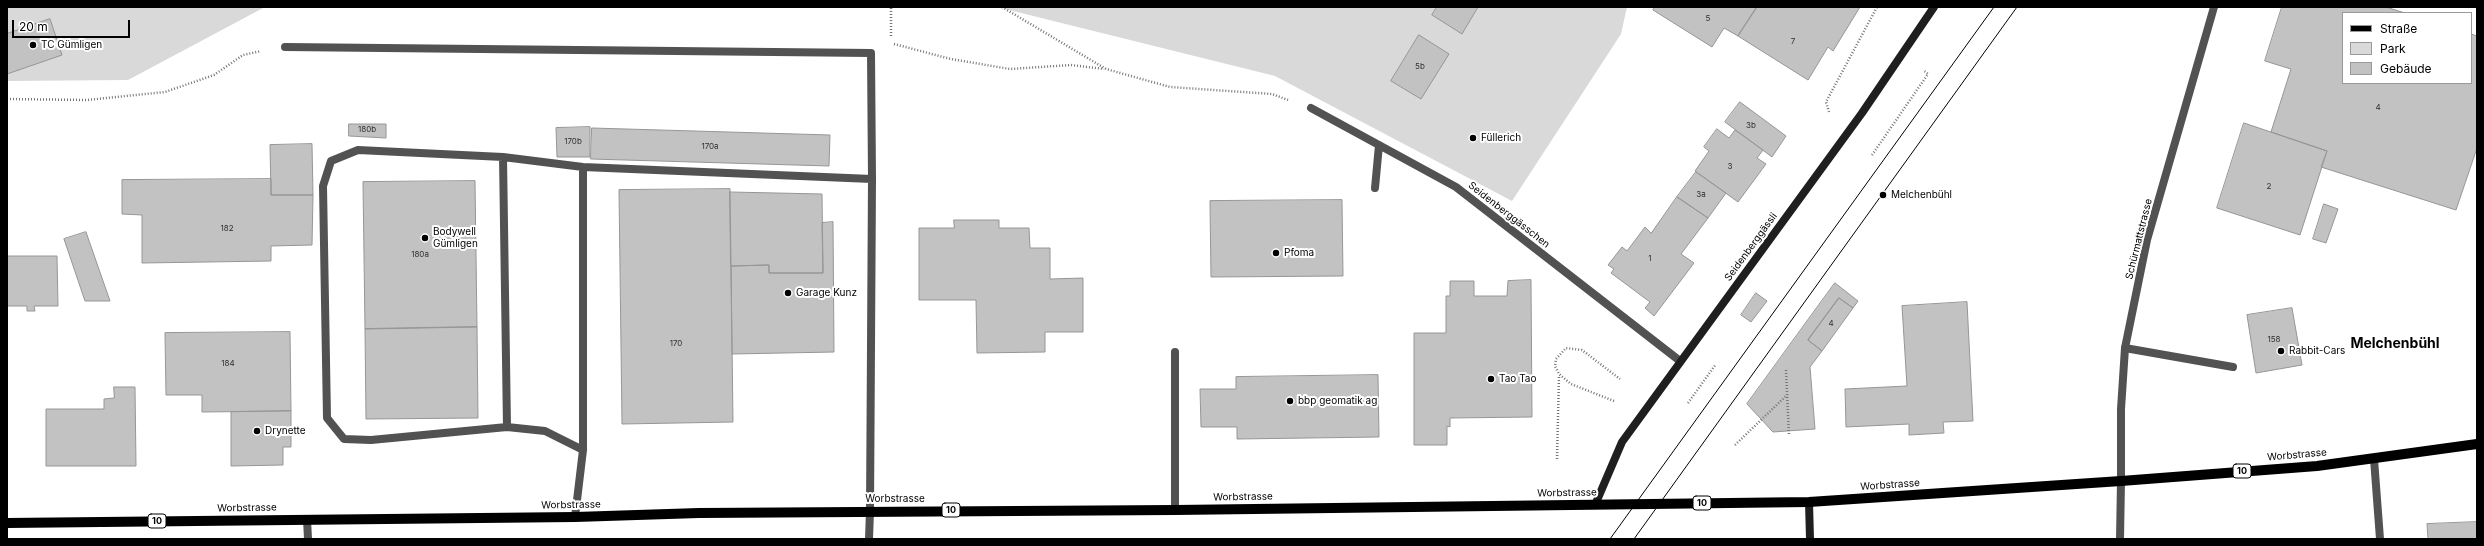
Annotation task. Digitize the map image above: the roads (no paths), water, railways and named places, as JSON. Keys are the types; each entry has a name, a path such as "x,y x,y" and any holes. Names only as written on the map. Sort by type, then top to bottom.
{"main road":[{"name":"Worbstrasse","path":"7,523 575,517 699,513 870,511 1175,510 1809,502 2121,482 2374,459 2477,444"}],"street":[{"name":"Seidenberggässli","path":"1595,505 1622,442 1862,113 1934,7"},
{"name":"Schürmattstrasse","path":"2120,539 2121,409 2125,348 2147,240 2214,7"},
{"path":"285,47 871,54 872,179 869,539"},
{"name":"Seidenberggässchen","path":"1311,108 1456,187 1680,361"},
{"path":"1375,188 1379,146"},
{"path":"583,450 545,431 507,427 371,440 344,439 326,418 323,186 331,161 358,150 503,157 583,167 872,179"},
{"path":"503,157 507,427"},
{"path":"575,517 583,450 583,167"},
{"path":"2125,348 2233,366"},
{"path":"1175,352 1175,510"},
{"path":"2374,459 2380,539"},
{"path":"1809,502 1810,539"},
{"path":"307,519 308,539"}],"tram line":[{"path":"1610,539 1994,7"},
{"path":"1634,539 2017,7"}],"place":[{"name":"TC Gümligen","path":"33,45"},
{"name":"Füllerich","path":"1473,138"},
{"name":"Melchenbühl","path":"1883,195"},
{"name":"Bodywell Gümligen","path":"425,238"},
{"name":"Pfoma","path":"1276,253"},
{"name":"Garage Kunz","path":"788,293"},
{"name":"Rabbit-Cars","path":"2281,351"},
{"name":"Tao Tao","path":"1491,379"},
{"name":"bbp geomatik ag","path":"1290,401"},
{"name":"Drynette","path":"257,431"}],"district":[{"name":"Melchenbühl","path":"2395,344"}]}
